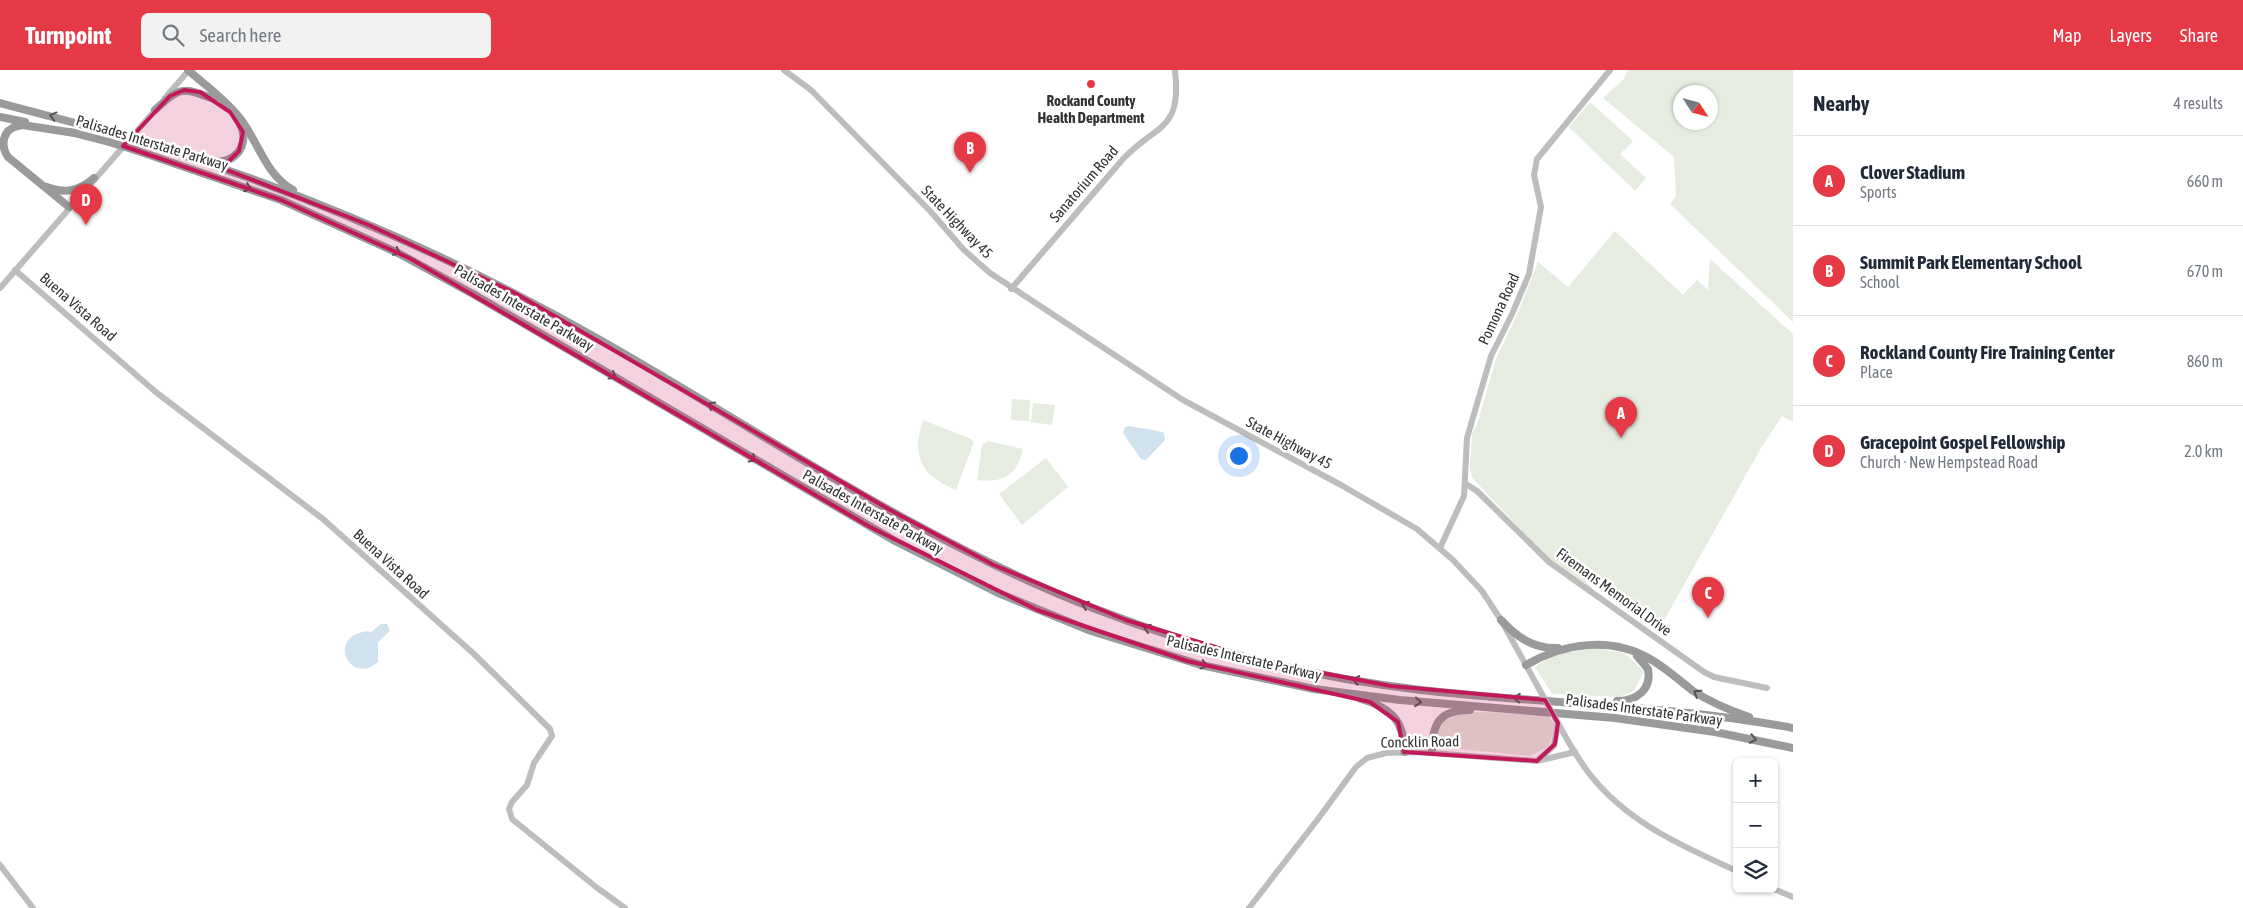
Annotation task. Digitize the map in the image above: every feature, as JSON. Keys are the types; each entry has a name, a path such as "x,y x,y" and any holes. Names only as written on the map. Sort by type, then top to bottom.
{"highway":[{"path":"153,145 215,162 225,161 234,157 243,144 242,130 232,115 188,71"},
{"path":"188,71 235,112 246,127 264,161 278,179 296,191 342,214"},
{"path":"155,110 173,94 184,90 197,91 214,99"},
{"name":"Palisades Interstate Parkway","path":"0,103 153,145 262,182 428,251 531,302 601,340 911,522 994,565 1072,600 1188,641 1299,670 1412,689 1692,712 1792,728"},
{"name":"Palisades Interstate Parkway","path":"0,117 75,133 135,150 281,200 353,231 404,256 473,294 864,524 998,593 1084,628 1153,651 1230,672 1300,686 1400,700 1658,723 1793,748"},
{"path":"68,209 5,152 3,142 7,132 14,126 22,125 75,133"},
{"path":"0,155 68,209"},
{"path":"43,186 71,191 82,187 94,178"},
{"path":"1500,620 1520,638 1534,645 1551,648 1600,645 1622,648 1651,659 1694,691 1714,703 1748,716 1792,728"},
{"path":"1526,665 1551,652 1575,646"},
{"path":"1549,700 1621,701 1639,695 1648,683 1648,669 1639,657 1622,648"},
{"path":"1300,686 1366,701 1383,708 1394,717 1401,727 1404,752"},
{"path":"1432,752 1434,728 1440,719 1448,713 1462,710 1514,709"}],"street":[{"name":"State Highway 45","path":"784,70 811,90 931,212 964,250 1011,289 1182,400 1398,516 1440,548 1478,587 1500,620 1575,752 1603,789 1637,818 1669,839 1733,870"},
{"name":"Sanatorium Road","path":"1011,289 1122,159 1131,150 1159,131 1169,120 1176,104 1175,70"},
{"name":"Pomona Road","path":"1440,548 1458,511 1466,484 1466,443 1491,356 1529,274 1541,207 1534,175 1537,159 1610,70"},
{"path":"0,288 188,71"},
{"name":"Buena Vista Road","path":"15,270 157,393 318,514 474,654 550,728 552,736 534,763 527,786 512,802 509,809 512,819 625,908"},
{"name":"Firemans Memorial Drive","path":"1466,484 1477,490 1547,560 1701,670 1714,677 1767,688"},
{"path":"1536,760 1547,754 1554,746 1558,723"},
{"name":"Concklin Road","path":"1249,908 1356,767 1374,756 1404,752 1432,752 1536,760 1575,752"},
{"path":"0,865 33,908"},
{"path":"1778,891 1793,898"}],"highlighted area":[{"path":"184,90 200,92 230,112 243,132 239,151 222,168 369,225 513,292 892,511 994,565 1126,620 1264,662 1391,686 1545,700 1558,723 1555,744 1537,761 1404,752 1398,722 1370,702 1187,661 1037,610 870,527 411,259 281,200 123,146 170,96"}],"shaded area":[{"path":"1628,70 1793,70 1793,322 1670,204 1676,196 1674,157 1603,98 1624,79"},
{"path":"1590,102 1633,141 1620,154 1646,178 1635,191 1569,127"},
{"path":"1615,231 1683,295 1697,280 1708,290 1710,259 1793,334 1793,422 1782,416 1761,448 1658,631 1585,580 1595,592 1550,561 1478,484 1472,477 1470,468 1472,434 1477,424 1496,359 1519,310 1538,262 1568,287"},
{"path":"1012,399 1030,400 1029,421 1011,420"},
{"path":"1033,403 1055,405 1052,425 1031,422"},
{"path":"923,420 971,439 974,442 956,490 934,478 922,463 918,444"},
{"path":"988,441 1023,449 1017,466 1008,476 994,480 977,480 982,445"},
{"path":"1046,458 1068,487 1022,525 999,494"},
{"path":"1595,648 1624,653 1644,671 1634,691 1619,697 1552,694 1535,667 1554,655"},
{"path":"1464,712 1546,713 1555,725 1549,746 1530,756 1438,747 1435,735 1444,721"}],"water":[{"path":"1130,426 1164,433 1165,440 1146,460 1141,459 1123,433 1125,427"},
{"path":"381,624 387,624 390,631 378,642 378,662 369,668 361,669 354,666 348,661 345,654 348,640 356,634 365,631 371,632"}],"place":[{"name":"Rockand County Health Department","path":"1091,84"},
{"name":"Summit Park Elementary School","path":"970,173"},
{"name":"Gracepoint Gospel Fellowship","path":"86,225"},
{"name":"Clover Stadium","path":"1621,438"},
{"name":"Rockland County Fire Training Center","path":"1708,618"}]}
